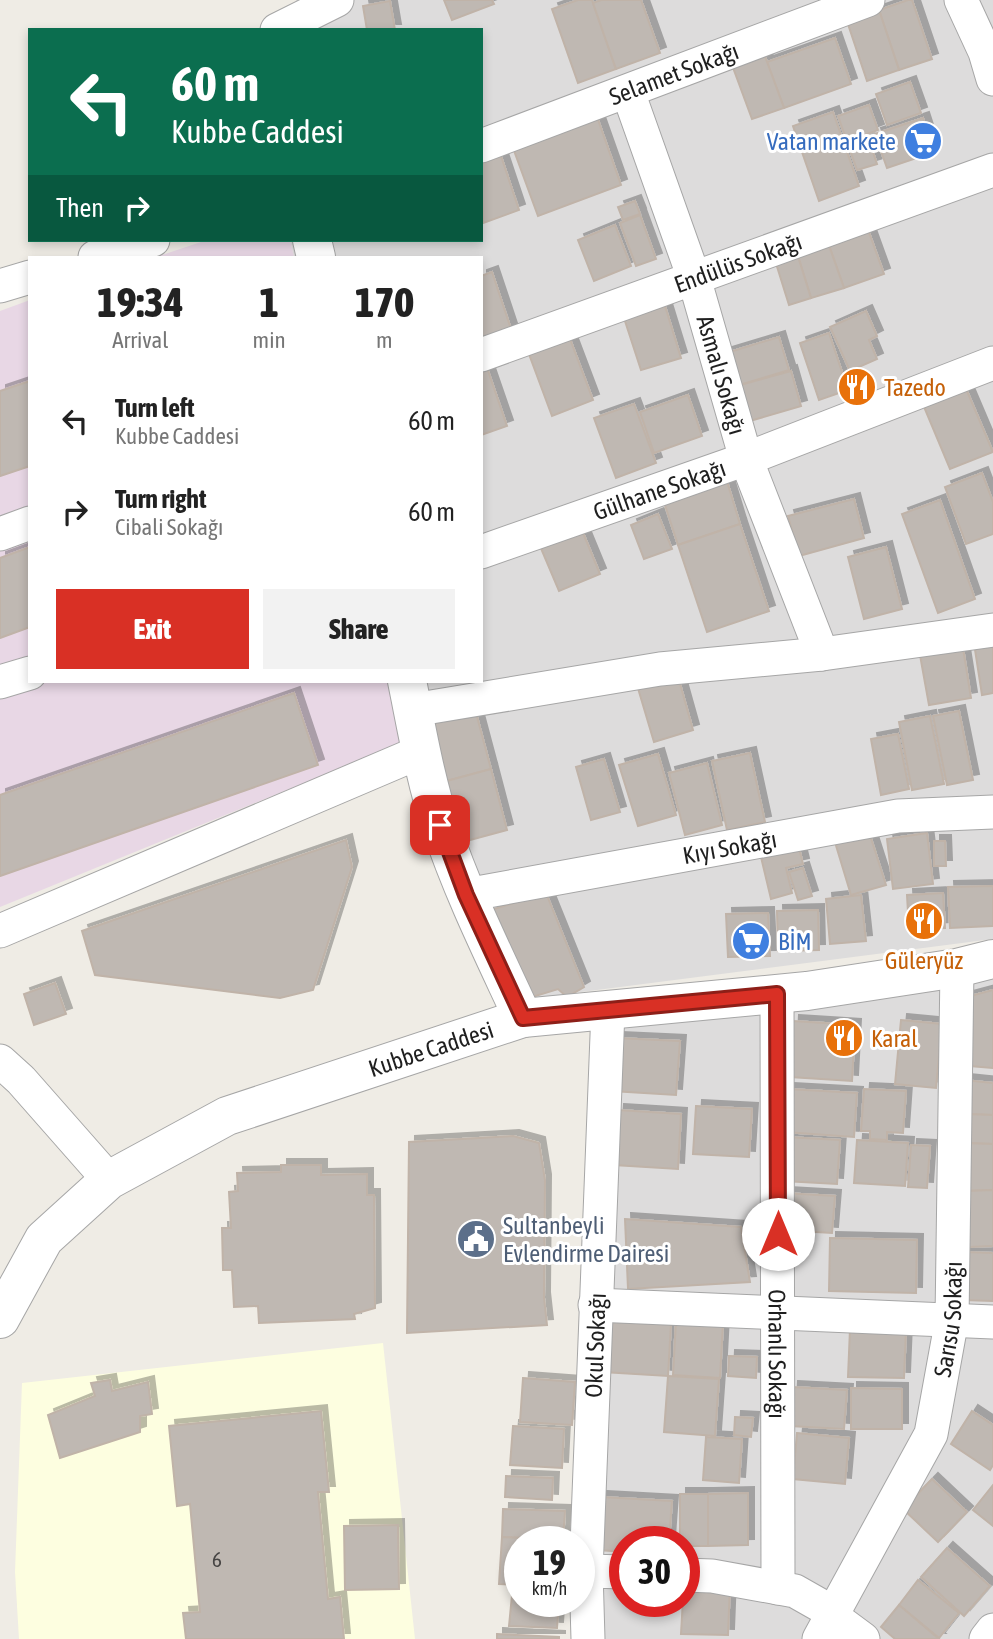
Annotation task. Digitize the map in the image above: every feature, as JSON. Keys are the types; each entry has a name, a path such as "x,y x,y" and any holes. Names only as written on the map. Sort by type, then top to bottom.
{"street":[{"path":"281,28 337,0"},
{"name":"Selamet Sokağı","path":"483,145 868,0"},
{"path":"961,0 990,58"},
{"name":"Asmalı Sokağı","path":"628,92 694,278 746,459 822,654"},
{"name":"Endülüs Sokağı","path":"483,354 993,170"},
{"path":"98,256 146,242"},
{"path":"0,286 28,278"},
{"name":"Gülhane Sokağı","path":"483,551 746,459 993,363"},
{"path":"0,534 28,524"},
{"path":"523,1018 466,895 440,825 420,752 410,696 822,654 993,630"},
{"path":"0,682 28,674"},
{"path":"0,931 420,752"},
{"name":"Kıyı Sokağı","path":"466,895 709,848 898,816 993,812"},
{"name":"Kubbe Caddesi","path":"0,1319 44,1239 109,1180 227,1116 523,1018 777,994 975,963"},
{"name":"Sarısu Sokağı","path":"826,1628 931,1434 952,1319 975,963"},
{"name":"Orhanlı Sokağı","path":"777,994 778,1588"},
{"name":"Okul Sokağı","path":"588,1526 608,1010"},
{"path":"0,1061 21,1080 109,1180"},
{"path":"595,1305 993,1322"},
{"path":"700,1576 795,1591 832,1612 826,1628 863,1639"},
{"name":"Okul Sokağı","path":"587,1617 588,1639"},
{"path":"986,1639 993,1630"}],"shaded area":[{"path":"296,0 993,0 993,939 511,1001 402,743 388,683 483,683 483,256 294,256 290,242 483,242 483,28 294,28"},
{"path":"201,242 290,242 294,256 159,256"},
{"path":"28,301 28,683 388,683 402,743 0,907 0,311"},
{"path":"993,966 993,1639 575,1639 576,1617 595,1617 595,1526 579,1526 596,1028"},
{"path":"383,1343 415,1639 19,1639 15,1572 22,1383"}],"building":[{"path":"444,0 492,0 494,4 452,20"},
{"path":"578,0 592,0 616,69 578,83 552,9"},
{"path":"601,0 641,0 660,53 616,69 593,3"},
{"path":"912,0 932,59 899,70 879,10"},
{"path":"390,1 395,28 367,28 363,6"},
{"path":"879,10 899,70 867,81 847,21"},
{"path":"835,38 851,84 784,108 767,62"},
{"path":"763,51 784,108 752,119 731,62"},
{"path":"910,82 921,113 887,125 876,94"},
{"path":"869,105 878,130 867,134 877,164 857,170 838,116"},
{"path":"833,112 859,186 819,201 793,126"},
{"path":"596,114 621,185 538,216 512,145"},
{"path":"923,118 934,152 887,168 875,134"},
{"path":"501,156 519,210 483,223 483,162"},
{"path":"635,201 640,214 623,220 618,207"},
{"path":"640,215 656,259 636,266 620,223"},
{"path":"866,224 884,274 844,288 826,237"},
{"path":"615,225 631,266 594,281 578,240"},
{"path":"826,237 844,288 811,298 796,250"},
{"path":"796,250 811,298 789,305 774,257"},
{"path":"492,272 512,332 483,341 483,275"},
{"path":"665,306 681,358 641,370 624,318"},
{"path":"866,311 877,336 869,340 877,359 850,371 830,327"},
{"path":"567,331 593,400 552,416 526,346"},
{"path":"829,333 848,390 819,400 800,343"},
{"path":"779,337 789,370 733,387 723,354"},
{"path":"483,362 507,426 483,434"},
{"path":"791,371 801,406 743,423 733,387"},
{"path":"28,382 28,467 0,476 0,391"},
{"path":"964,384 993,452 950,469 922,402"},
{"path":"688,395 702,436 654,453 640,412"},
{"path":"634,404 656,463 616,478 594,418"},
{"path":"982,473 993,502 993,534 966,544 945,487"},
{"path":"726,478 740,524 678,545 663,499"},
{"path":"854,499 864,538 799,556 788,516"},
{"path":"940,500 975,599 938,613 902,514"},
{"path":"658,514 672,549 644,559 631,525"},
{"path":"740,524 769,611 707,632 678,545"},
{"path":"581,528 600,574 559,591 540,546"},
{"path":"886,547 902,609 864,619 848,557"},
{"path":"28,548 28,628 0,638 0,558"},
{"path":"993,640 993,693 982,695 974,643"},
{"path":"963,648 971,698 929,705 920,655"},
{"path":"677,673 693,730 654,742 637,685"},
{"path":"294,693 318,765 0,876 0,795"},
{"path":"475,709 491,769 443,782 426,723"},
{"path":"959,711 973,780 947,785 933,716"},
{"path":"930,716 944,784 912,790 899,722"},
{"path":"898,734 909,789 881,795 871,739"},
{"path":"750,753 765,822 727,830 712,761"},
{"path":"658,754 676,815 638,826 619,765"},
{"path":"604,759 620,812 591,820 576,767"},
{"path":"707,763 722,825 685,835 669,773"},
{"path":"491,769 507,830 459,843 443,782"},
{"path":"868,829 886,885 851,895 834,839"},
{"path":"927,833 933,884 893,889 887,839"},
{"path":"346,840 352,867 313,990 280,998 95,975 82,931"},
{"path":"934,841 945,841 946,866 934,866"},
{"path":"799,848 803,864 786,868 792,893 771,899 761,857"},
{"path":"803,868 812,896 798,900 789,872"},
{"path":"993,886 993,926 950,928 948,887"},
{"path":"546,893 584,987 567,997 558,989 519,1001 491,910"},
{"path":"943,893 945,928 909,930 907,895"},
{"path":"861,895 866,941 830,944 826,899"},
{"path":"818,910 819,950 778,951 777,911"},
{"path":"768,913 770,956 728,957 726,914"},
{"path":"55,983 66,1014 34,1025 24,994"},
{"path":"993,990 993,1068 958,1065 963,998"},
{"path":"901,1020 942,1024 936,1088 895,1084"},
{"path":"793,1021 855,1025 852,1081 790,1077"},
{"path":"616,1038 680,1041 676,1095 612,1091"},
{"path":"964,1080 993,1083 993,1115 966,1114"},
{"path":"788,1089 857,1093 854,1137 785,1132"},
{"path":"864,1089 906,1091 903,1133 887,1132 887,1140 870,1139 870,1131 861,1131"},
{"path":"696,1106 752,1109 749,1157 693,1154"},
{"path":"618,1110 681,1114 678,1169 614,1165"},
{"path":"966,1114 993,1115 993,1144 963,1143"},
{"name":"Sultanbeyli Evlendirme Dairesi","path":"513,1136 539,1143 545,1180 544,1298 547,1325 407,1333 409,1142"},
{"path":"786,1137 840,1140 837,1184 784,1181"},
{"path":"857,1140 908,1143 905,1186 854,1183"},
{"path":"963,1143 993,1144 993,1190 966,1191"},
{"path":"911,1145 930,1146 927,1188 908,1187"},
{"path":"281,1165 321,1165 321,1175 367,1174 367,1195 374,1195 375,1308 354,1314 355,1319 259,1323 258,1306 234,1307 232,1270 223,1270 222,1228 231,1228 229,1192 238,1191 237,1173 281,1172"},
{"path":"993,1190 993,1246 969,1247 966,1191"},
{"path":"784,1193 835,1196 832,1233 782,1230"},
{"path":"625,1219 741,1227 750,1282 628,1289"},
{"path":"830,1238 917,1240 916,1293 829,1291"},
{"path":"964,1252 993,1253 993,1301 963,1300"},
{"path":"607,1320 671,1324 668,1376 603,1372"},
{"path":"676,1320 723,1323 720,1378 673,1375"},
{"path":"850,1329 906,1330 904,1378 848,1377"},
{"path":"729,1356 757,1357 756,1378 728,1376"},
{"path":"668,1376 719,1379 715,1436 664,1432"},
{"path":"523,1378 575,1382 572,1425 520,1422"},
{"path":"110,1380 112,1391 148,1382 152,1414 140,1416 140,1432 60,1458 48,1415 95,1396 91,1383"},
{"path":"792,1387 847,1390 844,1429 790,1426"},
{"path":"851,1388 902,1389 902,1429 851,1429"},
{"path":"321,1411 329,1492 318,1492 328,1599 340,1597 344,1639 186,1639 183,1613 200,1612 190,1504 177,1506 169,1426"},
{"path":"972,1411 993,1425 993,1465 990,1470 951,1444"},
{"path":"735,1417 753,1418 751,1437 734,1435"},
{"path":"513,1426 564,1429 562,1468 510,1465"},
{"path":"797,1433 849,1438 845,1484 793,1479"},
{"path":"706,1437 742,1439 739,1483 703,1480"},
{"path":"506,1476 553,1478 552,1500 505,1497"},
{"path":"932,1479 967,1512 938,1542 903,1509"},
{"path":"993,1485 993,1526 973,1510"},
{"path":"748,1493 748,1545 708,1546 708,1494"},
{"path":"680,1494 708,1494 708,1546 700,1546 700,1526 680,1526"},
{"path":"601,1497 672,1501 670,1526 609,1526 609,1551 598,1550"},
{"path":"503,1509 565,1511 564,1526 504,1526 502,1537"},
{"path":"398,1525 399,1589 345,1590 344,1526"},
{"path":"502,1537 504,1537 504,1584 499,1584"},
{"path":"947,1548 990,1586 964,1616 921,1577"},
{"path":"918,1580 959,1613 939,1638 899,1605"},
{"path":"700,1583 730,1584 728,1635 681,1634 682,1617 700,1617"},
{"path":"899,1605 939,1639 895,1639 881,1627"},
{"path":"510,1617 558,1617 557,1628 509,1626"},
{"path":"497,1634 559,1637 559,1639 497,1639"}],"place":[{"name":"Vatan markete","path":"923,141"},
{"name":"Tazedo","path":"857,387"},
{"name":"Güleryüz","path":"924,921"},
{"name":"BİM","path":"751,941"},
{"name":"Karal","path":"844,1038"},
{"name":"Sultanbeyli Evlendirme Dairesi","path":"476,1239"}],"route":[{"path":"440,825 466,895 523,1018 777,994 778,1234"}]}
